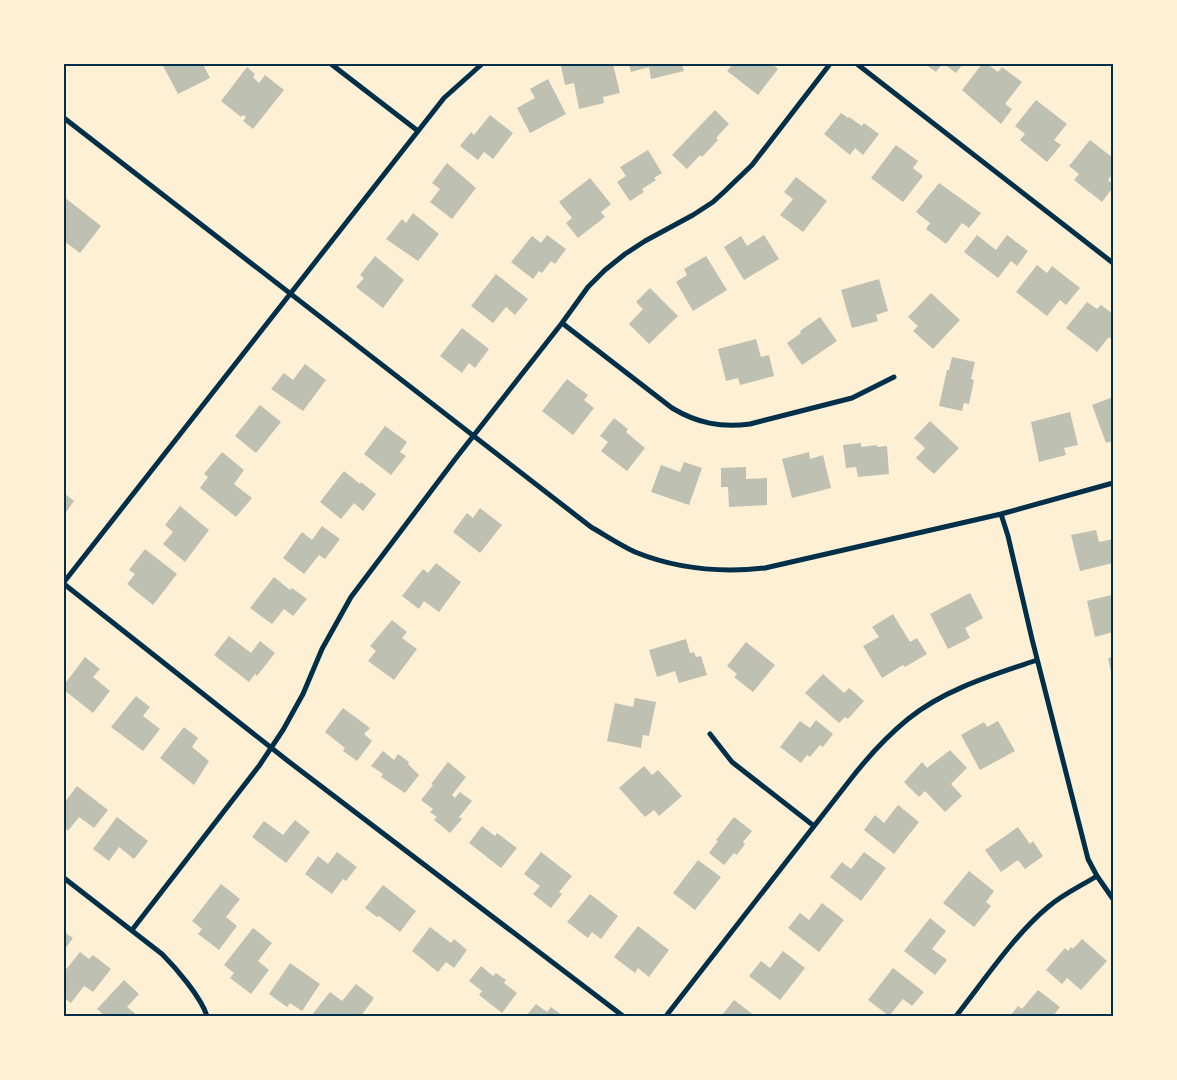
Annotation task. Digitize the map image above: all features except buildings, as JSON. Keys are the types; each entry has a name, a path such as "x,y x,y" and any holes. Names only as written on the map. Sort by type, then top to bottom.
{"street":[{"path":"331,64 418,131"},
{"path":"482,64 444,98 64,583 272,748 623,1016"},
{"path":"132,930 272,748 303,694 322,649 351,597 472,436 562,323 588,287 605,270 644,242 713,202 737,180 752,164 830,64"},
{"path":"857,64 1113,263"},
{"path":"64,118 591,527 635,552 667,562 705,570 737,571 765,568 1002,514 1113,483"},
{"path":"562,323 672,408 691,418 712,425 736,426 750,424 852,398 894,377"},
{"path":"1002,514 1088,859 1113,899"},
{"path":"666,1016 867,759 910,718 955,690 1037,660"},
{"path":"710,734 732,762 814,826"},
{"path":"956,1016 1038,916 1060,898 1098,876"},
{"path":"64,878 162,954 174,966 205,1010 207,1016"}]}
